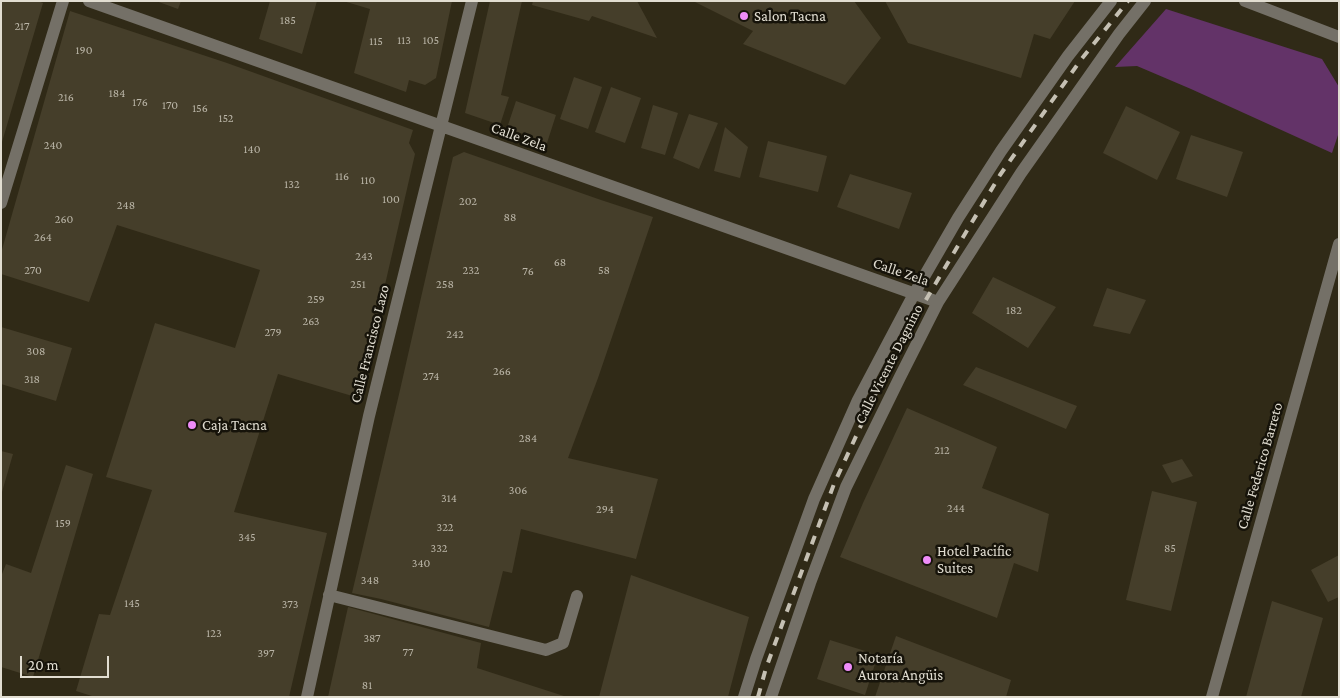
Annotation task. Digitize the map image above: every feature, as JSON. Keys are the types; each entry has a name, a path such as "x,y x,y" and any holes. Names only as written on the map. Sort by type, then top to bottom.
{"street":[{"path":"1,203 63,1"},
{"name":"Calle Zela","path":"89,1 938,302"},
{"name":"Calle Francisco Lazo","path":"307,697 369,416 472,1"},
{"name":"Calle Vicente Dagnino","path":"744,697 814,499 858,400 914,294 958,218 1001,151 1068,56 1110,1"},
{"name":"Calle Vicente Dagnino","path":"770,697 846,487 938,302 1021,173 1119,34 1145,1"},
{"path":"1245,1 1339,37"},
{"name":"Calle Federico Barreto","path":"1212,697 1339,244"},
{"path":"329,595 546,650 562,643 577,596"}],"shaded area":[{"path":"1166,9 1322,59 1339,87 1339,132 1332,153 1137,66 1115,67"}],"building":[{"path":"1,1 38,1 43,3 2,142"},
{"path":"156,1 181,1 178,9"},
{"path":"270,1 317,1 302,54 259,39"},
{"path":"343,1 452,1 436,78 425,85 409,80 406,92 354,73 370,9"},
{"path":"490,1 522,1 501,95 509,97 500,125 465,113"},
{"path":"533,1 637,1 657,38 592,16 589,21 532,5"},
{"path":"693,1 854,1 881,38 845,85 743,44 753,31"},
{"path":"885,1 1075,1 1050,39 1034,34 1021,78 908,43"},
{"path":"70,11 227,63 413,130 409,143 415,154 359,398 278,374 234,512 327,533 289,697 95,697 76,691 99,614 110,615 152,490 106,477 155,323 235,348 260,270 117,225 89,302 1,274 1,253"},
{"path":"574,77 602,87 588,129 560,119"},
{"path":"611,87 641,98 625,143 595,132"},
{"path":"516,101 556,115 547,143 507,128"},
{"path":"653,105 678,113 665,155 641,148"},
{"path":"1126,106 1180,132 1157,180 1103,153"},
{"path":"689,114 718,123 699,169 673,158"},
{"path":"725,127 748,147 740,178 714,171"},
{"path":"1191,135 1243,152 1227,197 1176,179"},
{"path":"768,141 827,156 818,192 759,177"},
{"path":"464,152 653,217 598,378 568,458 658,479 636,559 521,529 512,573 503,571 489,627 352,593 453,157"},
{"path":"850,174 912,193 899,229 837,207"},
{"path":"993,277 1056,307 1028,348 972,313"},
{"path":"1107,288 1146,300 1130,334 1093,326"},
{"path":"1,327 72,348 56,401 1,384"},
{"path":"976,367 1077,406 1066,429 963,385"},
{"path":"907,408 997,447 982,488 1049,514 1038,572 1014,563 997,618 840,557"},
{"path":"1,451 13,454 2,492 1,492"},
{"path":"1182,459 1193,476 1172,483 1162,465"},
{"path":"66,465 93,474 33,677 1,667 1,573 6,564 31,573"},
{"path":"1152,491 1197,502 1171,611 1126,600"},
{"path":"1339,555 1339,597 1328,602 1311,570"},
{"path":"631,575 749,617 728,697 599,697"},
{"path":"1272,601 1323,618 1301,697 1246,697"},
{"path":"348,607 481,643 477,668 567,697 328,697"},
{"path":"896,636 1011,680 1006,697 875,697"},
{"name":"Notaría Aurora Angüis","path":"830,640 878,655 865,695 817,679"}],"railway":[{"path":"758,697 766,668 834,484 881,382 927,298 1000,175 1080,61 1128,1"}],"place":[{"name":"Salon Tacna","path":"744,16"},
{"name":"Caja Tacna","path":"192,425"},
{"name":"Hotel Pacific Suites","path":"927,560"},
{"name":"Notaría Aurora Angüis","path":"848,667"}]}
